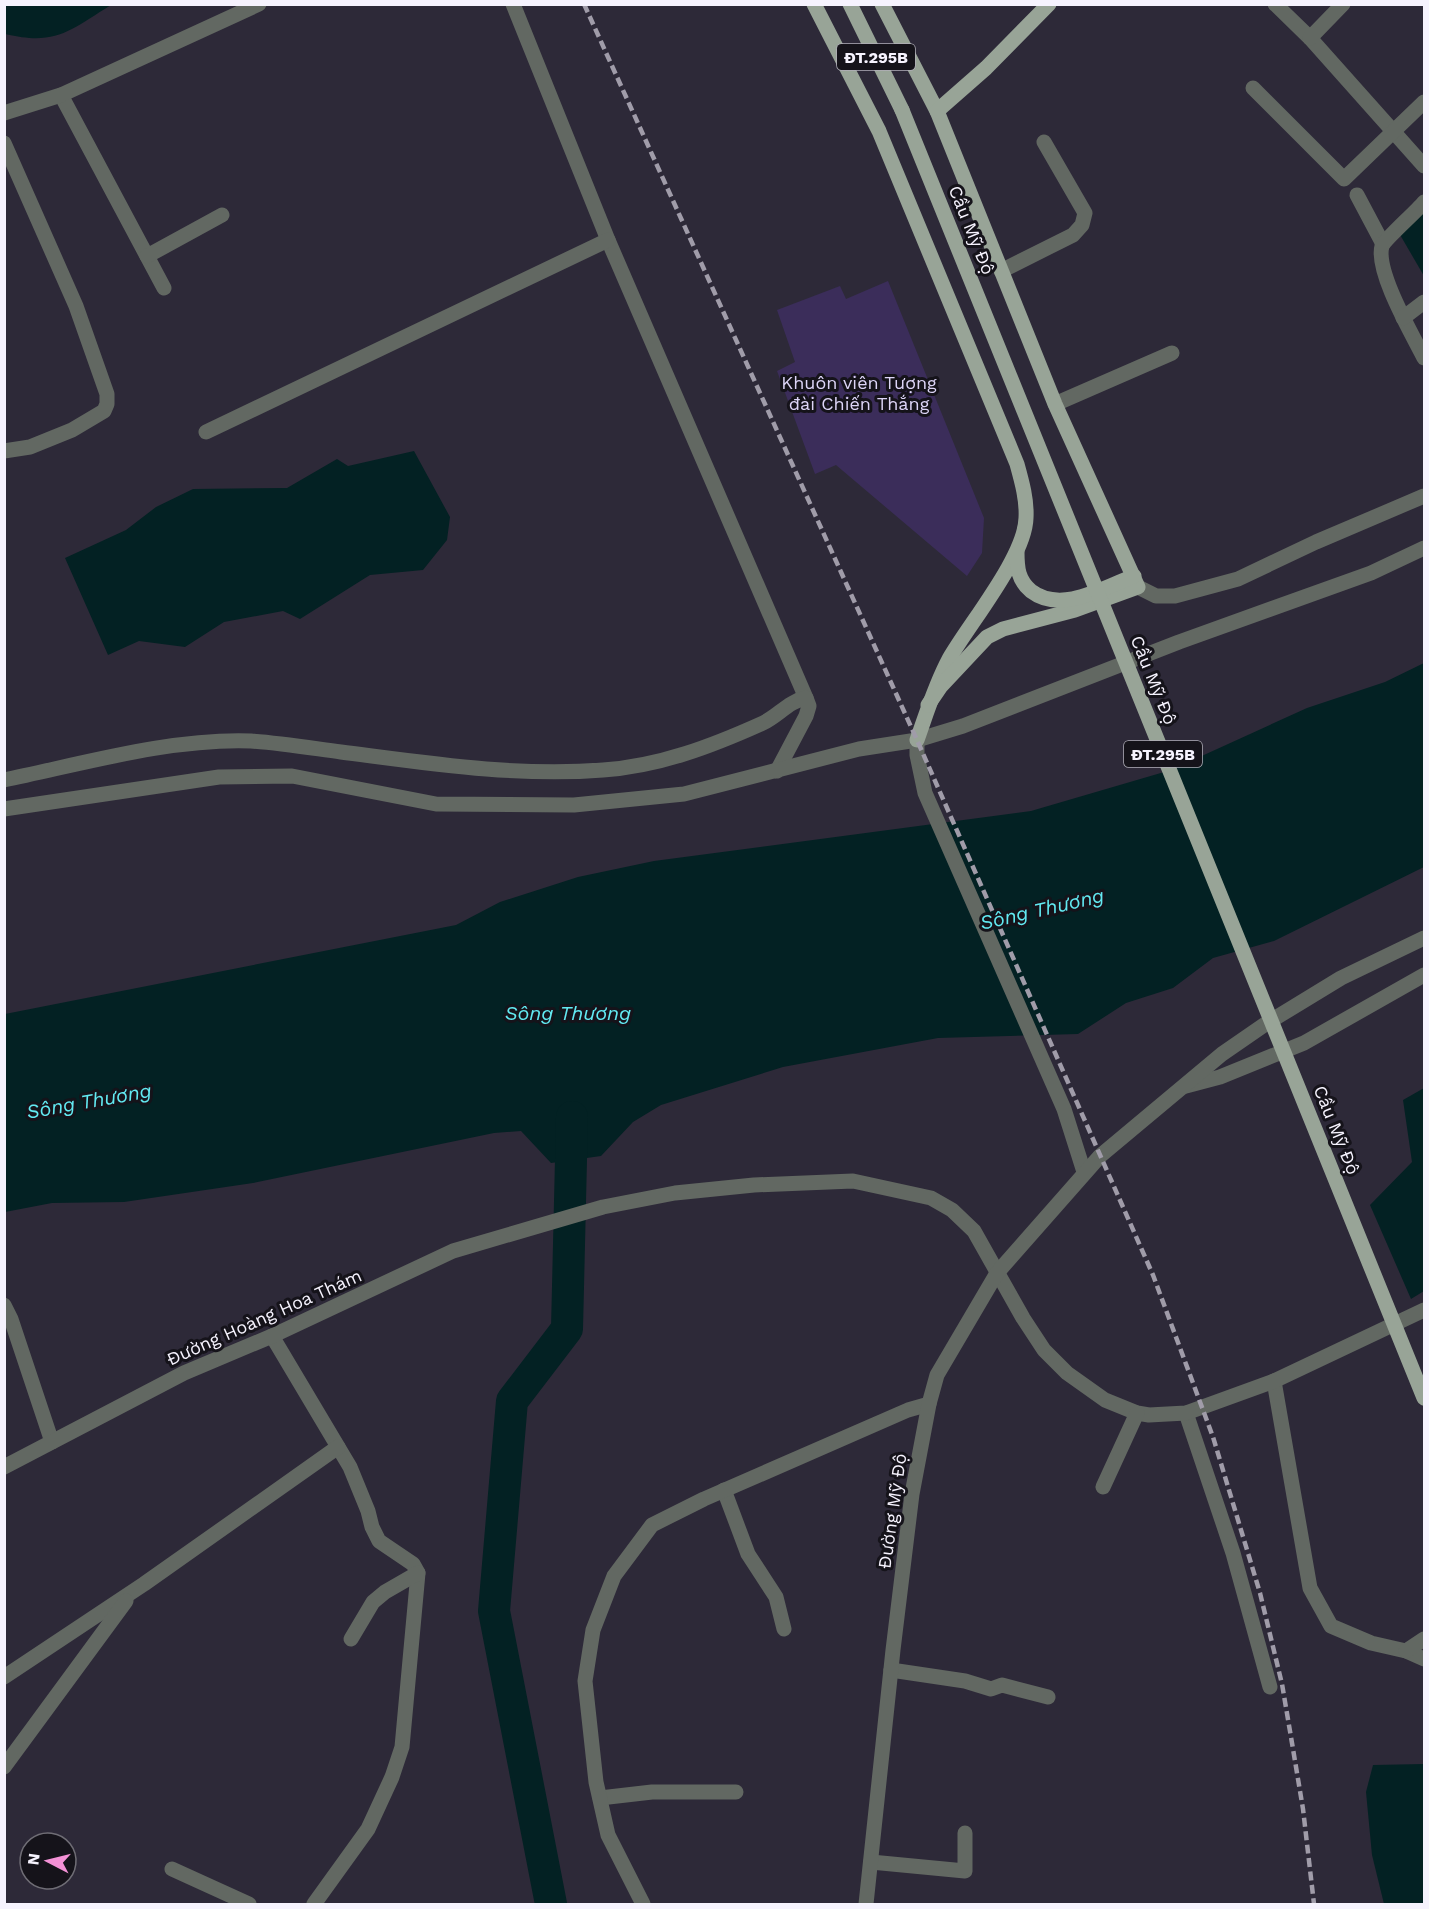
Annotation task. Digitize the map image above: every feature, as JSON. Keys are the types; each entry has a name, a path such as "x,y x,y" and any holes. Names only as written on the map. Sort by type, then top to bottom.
{"main road":[{"path":"814,4 879,131 1017,464 1024,490 1026,520 1012,561 950,658 928,705 917,740"},
{"name":"Cầu Mỹ Độ","path":"850,4 902,110 1425,1398"},
{"path":"882,4 937,111 1055,404 1136,581"},
{"path":"937,111 986,68 1049,4"},
{"path":"1017,546 1019,577 1031,590 1050,600 1072,599 1136,581"},
{"path":"928,705 942,686 987,637 1003,629 1075,610 1136,581"}],"street":[{"path":"4,113 61,95 259,4"},
{"path":"513,4 608,240 809,706 777,771"},
{"path":"1275,4 1310,38 1425,166"},
{"path":"1310,38 1342,4"},
{"path":"1253,88 1344,179 1425,102"},
{"path":"61,95 164,288"},
{"path":"4,142 76,306 107,394 104,411 72,430 30,447 4,451"},
{"path":"1001,271 1073,235 1082,225 1085,213 1044,142"},
{"path":"1357,195 1383,244"},
{"path":"1425,202 1383,244 1380,262 1403,318 1425,358"},
{"path":"147,256 222,215"},
{"path":"206,432 608,240"},
{"path":"1403,318 1425,302"},
{"path":"1055,404 1172,353"},
{"path":"1136,581 1156,597 1175,596 1238,579 1316,542 1425,496"},
{"path":"4,810 219,777 292,776 436,804 574,805 684,794 859,748 917,740 963,726 1179,642 1371,573 1425,548"},
{"path":"4,780 112,757 209,742 241,742 527,771 604,770 683,755 770,720 798,699 806,698"},
{"path":"917,740 917,755 925,793 1064,1109 1084,1172"},
{"name":"Đường Mỹ Độ","path":"866,1905 912,1494 929,1404 937,1375 997,1273 1100,1156 1179,1088 1264,1025 1341,978 1425,938"},
{"path":"1179,1088 1220,1077 1304,1043 1425,975"},
{"name":"Đường Hoàng Hoa Thám","path":"4,1467 184,1373 272,1336 453,1251 603,1207 675,1193 754,1185 853,1181 931,1198 952,1210 974,1231 997,1273"},
{"path":"997,1273 1044,1350 1066,1373 1105,1400 1137,1413 1165,1415 1186,1413 1274,1381 1425,1310"},
{"path":"4,1305 52,1442"},
{"path":"272,1336 350,1467 372,1527 380,1540 413,1564 418,1573 402,1747 392,1777 368,1829 314,1905"},
{"path":"1274,1381 1310,1588 1331,1626 1371,1643 1406,1651 1425,1659"},
{"path":"643,1905 608,1834 596,1782 585,1681 593,1630 614,1576 652,1525 724,1490 908,1410 929,1404"},
{"path":"1103,1487 1137,1413"},
{"path":"1186,1413 1233,1552 1269,1687"},
{"path":"4,1677 134,1591 338,1447"},
{"path":"724,1490 748,1554 776,1597 784,1629"},
{"path":"351,1639 373,1602 385,1592 418,1573"},
{"path":"4,1767 134,1591"},
{"path":"1406,1651 1425,1640"},
{"path":"891,1670 966,1681 991,1689 1002,1685 1048,1698"},
{"path":"600,1798 652,1792 736,1792"},
{"path":"871,1862 965,1871 965,1833"},
{"path":"172,1869 249,1905"}],"green space":[{"name":"Khuôn viên Tượng đài Chiến Thắng","path":"888,281 984,518 982,553 967,576 836,465 815,474 777,371 795,362 777,310 840,286 846,299"}],"water":[{"path":"5,4 111,5 61,34 37,38 5,34"},
{"path":"1424,204 1424,276 1399,233"},
{"path":"414,451 450,517 447,540 423,570 370,575 300,619 283,611 224,622 185,647 139,641 108,655 65,558 126,530 156,507 193,489 287,488 337,459 348,466"},
{"name":"Sông Thương","path":"1424,663 1424,867 1274,941 1213,958 1173,988 1126,1003 1078,1034 938,1038 783,1067 661,1105 633,1122 601,1156 551,1163 521,1131 494,1133 253,1183 124,1202 52,1203 5,1212 5,1014 456,925 500,902 578,877 654,861 1031,811 1171,770 1307,708 1385,682"},
{"path":"1424,1088 1424,1291 1411,1299 1370,1205 1412,1162 1403,1100"},
{"path":"1424,1764 1424,1904 1384,1904 1372,1855 1366,1792 1373,1765"}],"waterway":[{"path":"551,1904 494,1611 512,1401 567,1329 572,1117"}],"railway":[{"path":"584,4 917,740 1153,1275 1213,1437 1260,1593 1282,1684 1303,1809 1314,1904"}]}
